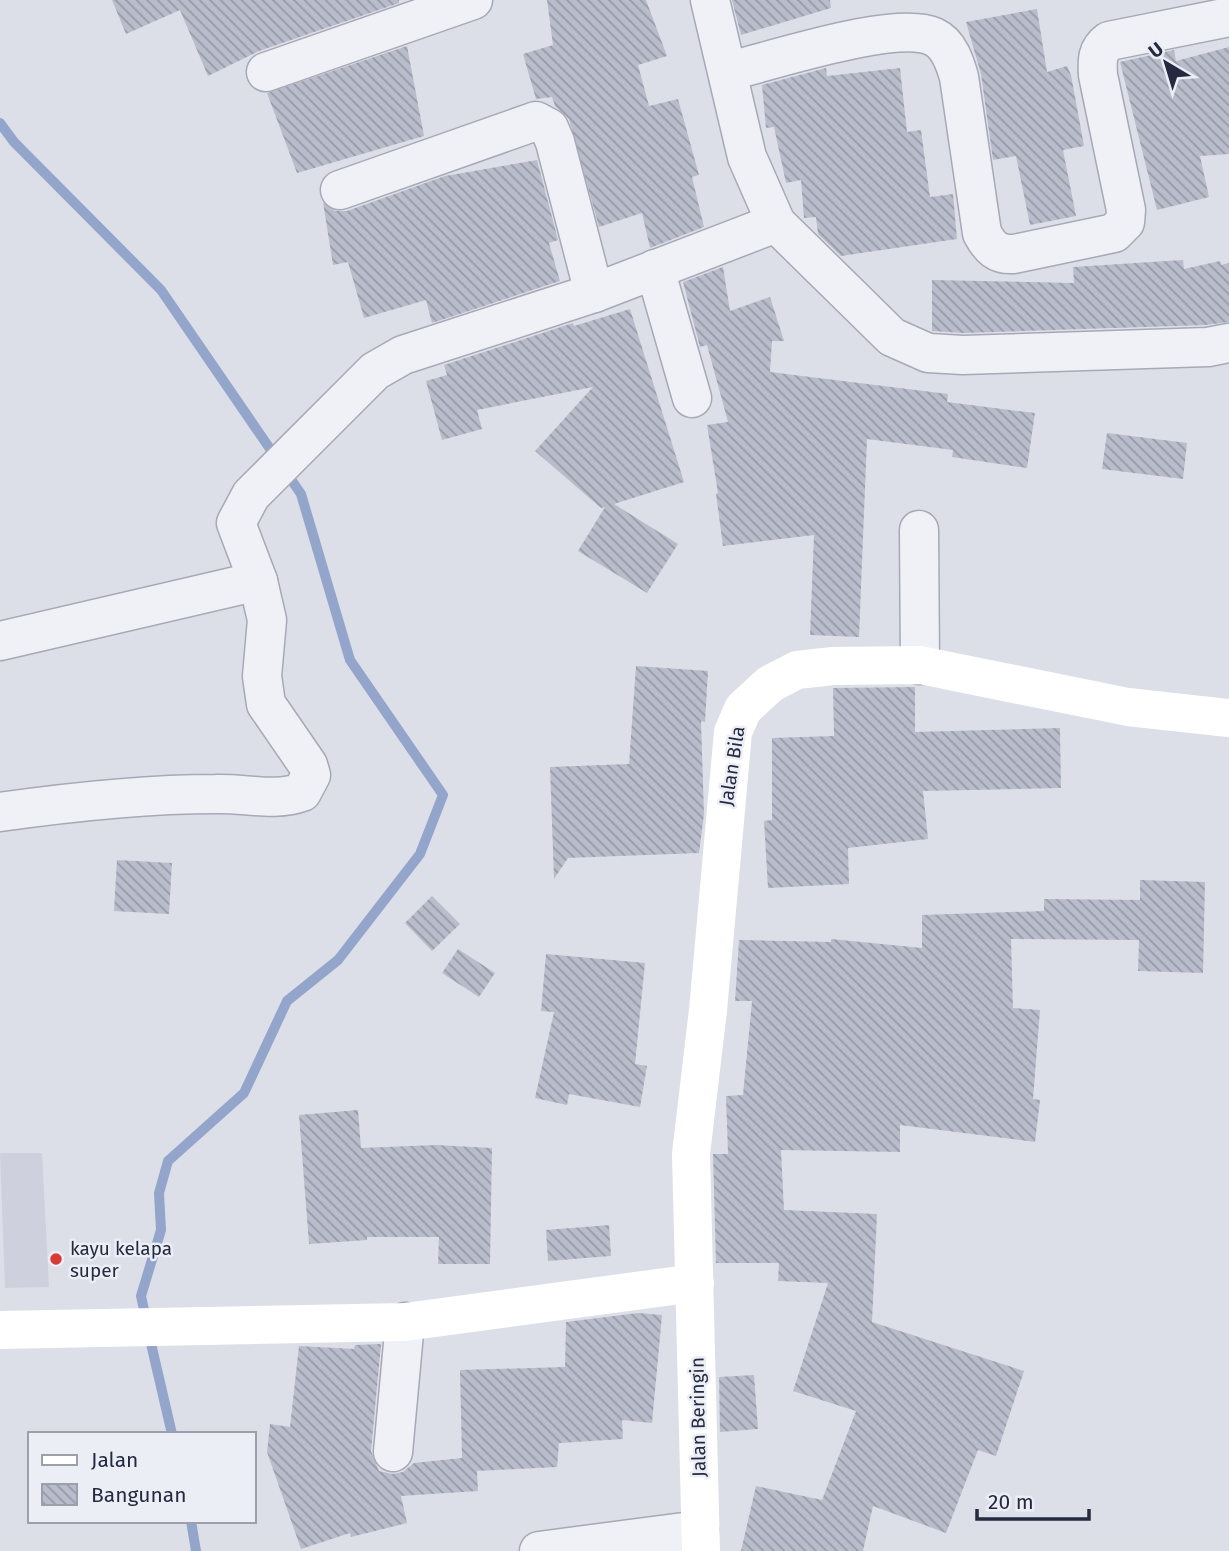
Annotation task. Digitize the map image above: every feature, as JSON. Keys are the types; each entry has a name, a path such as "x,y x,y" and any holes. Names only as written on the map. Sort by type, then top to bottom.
{"street":[{"path":"266,72 473,0"},
{"path":"710,0 729,71 747,157 776,223 892,337 928,353 1119,350 1229,343"},
{"path":"729,71 882,34 917,33 939,40 951,55 959,77 982,233 994,250 1002,255 1014,254 1114,233 1125,222 1098,75 1097,62 1102,46 1109,41 1229,17"},
{"path":"340,190 536,121 549,128 555,142 594,293"},
{"path":"0,812 62,803 217,793 271,797 302,792 311,775 308,765 266,704 262,676 267,620 258,581 236,523 251,495 375,371 403,355 594,293 776,223"},
{"path":"655,269 692,398"},
{"path":"919,530 920,665"},
{"path":"0,641 258,581"},
{"name":"Jalan Bila","path":"695,1283 691,1154 708,1010 733,732 743,709 770,684 797,670 833,666 920,665 1128,708 1229,718"},
{"path":"0,1330 405,1322 695,1283"},
{"name":"Jalan Beringin","path":"695,1283 700,1541"},
{"path":"393,1452 405,1322"},
{"path":"540,1551 700,1541"}],"shaded area":[{"path":"0,1153 42,1153 49,1287 5,1288"}],"building":[{"path":"112,0 399,0 399,3 259,51 208,76 180,10 126,34"},
{"path":"547,0 646,0 667,56 638,65 649,106 678,99 699,175 692,177 704,227 650,248 642,213 599,227 569,119 555,106 552,97 536,99 523,54 553,45"},
{"path":"732,0 830,0 831,8 741,35"},
{"path":"1037,9 1047,72 1067,66 1084,146 1063,150 1076,216 1030,225 1016,156 993,160 981,74 966,22"},
{"path":"407,46 424,136 297,173 267,93"},
{"path":"1229,47 1229,154 1200,156 1209,197 1157,210 1120,62 1174,50 1176,61"},
{"path":"826,68 827,76 900,68 907,132 921,130 930,197 953,194 957,239 841,256 818,234 816,217 804,218 801,180 786,183 774,127 766,128 762,85"},
{"path":"537,160 558,240 549,243 560,281 432,323 426,300 364,318 348,262 333,265 323,202 335,211 347,211 445,176"},
{"path":"1183,260 1184,269 1220,261 1221,265 1229,263 1229,322 963,333 932,331 932,280 1074,283 1073,267"},
{"path":"723,267 730,311 770,297 784,341 772,341 770,372 948,394 947,402 1035,413 1027,468 952,457 953,450 867,439 859,637 810,635 814,535 723,546 707,425 728,422 707,345 700,347 683,282"},
{"path":"630,309 684,482 614,504 678,544 647,593 578,551 605,507 601,508 535,451 593,387 477,410 482,429 442,440 426,381 447,375 444,365 573,323 574,326"},
{"path":"1107,433 1187,443 1183,479 1102,469"},
{"path":"636,666 708,671 705,722 701,721 704,814 699,853 568,858 554,879 550,767 629,764"},
{"path":"915,687 915,732 1060,728 1061,788 923,791 928,839 848,848 849,884 768,888 764,821 772,820 772,738 834,736 833,688"},
{"path":"117,860 172,863 169,914 114,911"},
{"path":"1140,880 1205,882 1203,973 1138,971 1139,940 1011,939 1013,1008 1040,1010 1033,1099 1040,1100 1035,1142 900,1125 900,1152 781,1150 784,1210 877,1214 872,1322 1024,1371 996,1456 978,1450 946,1533 873,1506 863,1551 741,1551 756,1486 822,1500 856,1411 793,1391 828,1283 778,1281 779,1263 716,1263 713,1154 728,1154 726,1096 743,1095 752,1001 735,1001 739,940 831,942 831,939 922,948 922,915 1044,911 1044,899 1140,900"},
{"path":"432,896 460,924 432,951 405,923"},
{"path":"458,949 495,973 479,997 442,973"},
{"path":"546,954 645,963 635,1064 647,1066 640,1107 569,1094 567,1105 535,1098 554,1012 541,1011"},
{"path":"358,1110 361,1148 436,1145 492,1148 490,1264 438,1264 439,1237 367,1237 367,1240 309,1244 299,1115"},
{"path":"609,1225 611,1256 548,1261 546,1230"},
{"path":"638,1313 662,1315 652,1423 622,1420 623,1439 559,1443 557,1467 477,1471 478,1491 401,1496 407,1523 351,1537 350,1533 301,1549 267,1452 270,1424 290,1427 299,1346 354,1349 355,1345 381,1344 371,1451 379,1471 392,1474 403,1472 414,1463 462,1458 460,1370 565,1367 566,1322"},
{"path":"754,1375 758,1429 720,1432 719,1377"}],"waterway":[{"path":"0,123 14,142 161,290 301,494 350,660 443,795 420,854 338,960 287,1001 244,1093 168,1161 159,1193 161,1230 141,1296 146,1319"},
{"path":"149,1335 172,1432"},
{"path":"191,1523 196,1551"}],"place":[{"name":"kayu kelapa super","path":"56,1259"}]}
